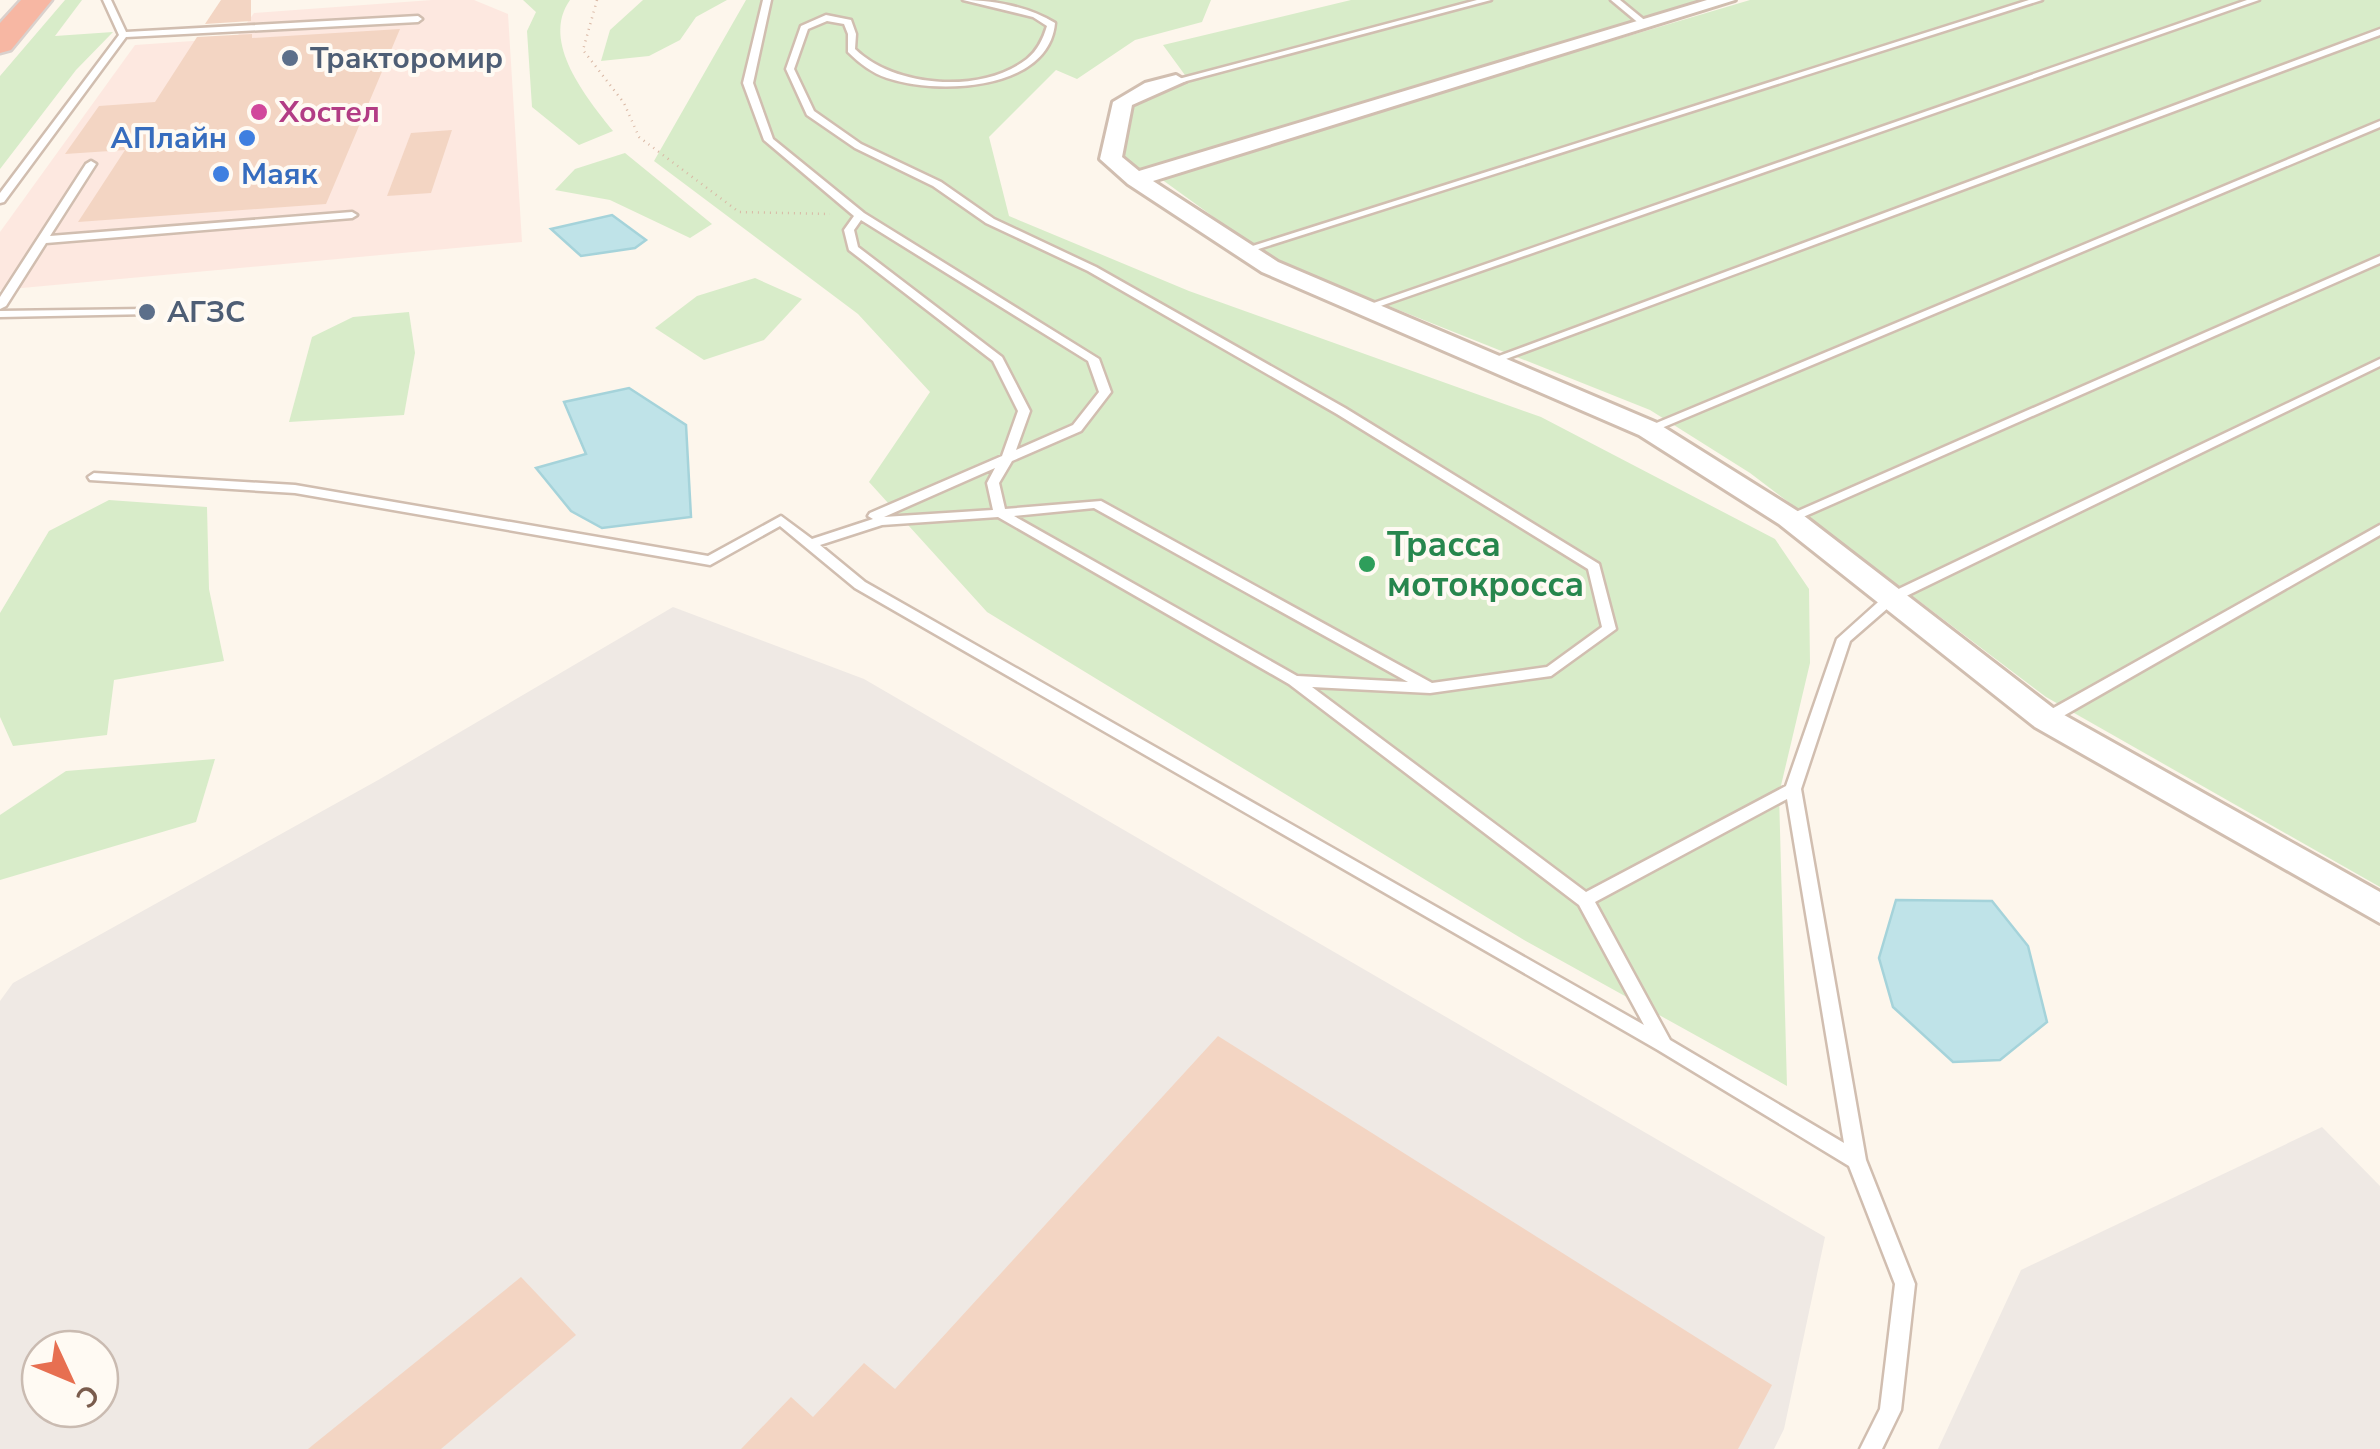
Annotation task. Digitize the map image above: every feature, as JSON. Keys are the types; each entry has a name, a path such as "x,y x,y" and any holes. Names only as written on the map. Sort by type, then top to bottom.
{"highway":[{"path":"0,43 37,0"}],"street":[{"path":"1136,179 1726,0"},
{"path":"1176,81 1152,87 1123,102 1112,160 1136,179 1270,267 1648,429 1789,518 2046,719 2380,909"}],"lane":[{"path":"108,0 123,35"},
{"path":"767,0 748,83 770,140 860,215 1094,359 1104,392 1077,428 812,544"},
{"path":"966,0 1036,15 1052,26 1051,38 1041,53 1021,68 988,80 937,85 893,78 865,64 850,50 852,34 848,22 826,18 804,28 790,69 810,113 858,146 936,184 990,221 1092,269 1340,411 1594,567 1609,630 1552,671 1430,688 1294,681"},
{"path":"1176,81 1487,0"},
{"path":"1615,0 1644,23"},
{"path":"1245,250 2038,0"},
{"path":"1368,307 2255,0"},
{"path":"123,35 418,19"},
{"path":"1494,360 2380,32"},
{"path":"0,200 123,35"},
{"path":"1648,429 2380,124"},
{"path":"0,310 91,164"},
{"path":"42,240 352,215"},
{"path":"860,215 850,230 853,248 998,359 1024,411 993,483 1000,513 1294,681 1585,900 1664,1046"},
{"path":"1789,518 2380,259"},
{"path":"0,310 148,312"},
{"path":"1870,1449 1890,1410 1905,1284 1856,1160 1793,790 1844,639 1890,598 2380,362"},
{"path":"94,477 295,489 710,561 780,520 860,585 1856,1160"},
{"path":"812,544 882,521 1096,504 1430,688"},
{"path":"2046,719 2380,528"},
{"path":"1585,900 1793,790"}],"path":[{"path":"597,0 583,50 624,103 639,136 740,212 860,215"}],"shaded area":[{"path":"474,0 508,14 522,242 0,290 0,232 135,45 236,38 254,13"},
{"path":"673,607 864,679 1825,1237 1784,1429 1774,1449 0,1449 0,1001 13,983 380,779"},
{"path":"2322,1127 2380,1186 2380,1449 1938,1449 2021,1270"}],"green space":[{"path":"65,0 82,0 55,36 113,32 76,70 0,169 0,76"},
{"path":"523,0 570,0 562,16 560,34 564,51 580,86 613,131 579,145 532,107 527,31 536,12"},
{"path":"643,0 727,0 696,17 680,40 649,56 601,61 610,30"},
{"name":"Трасса мотокросса","path":"746,0 1211,0 1202,22 1135,40 1077,79 1056,70 989,137 1009,216 1189,291 1541,417 1775,539 1809,589 1810,663 1779,794 1787,1086 1524,940 987,612 869,482 930,392 858,314 654,161"},
{"path":"1351,0 1703,0 1136,170 1118,150 1136,99 1190,82 1163,45"},
{"path":"1750,0 2380,0 2380,887 2046,697 1750,473 1650,410 1273,260 1157,176"},
{"path":"625,153 712,224 690,238 610,200 555,190 575,169"},
{"path":"755,278 802,299 764,340 704,360 655,328 697,296"},
{"path":"409,312 415,353 404,415 289,422 312,337 353,317"},
{"path":"109,500 207,507 209,589 224,661 114,680 107,735 13,746 0,717 0,613 49,531"},
{"path":"215,759 196,822 0,880 0,815 66,771"}],"water":[{"path":"612,215 646,240 635,248 581,256 551,229"},
{"path":"629,388 686,425 691,517 602,528 571,511 536,468 586,454 564,402"},
{"path":"1896,900 1992,901 2028,946 2047,1022 2000,1060 1953,1062 1893,1007 1879,958"}],"building":[{"path":"221,0 251,0 251,21 205,24"},
{"path":"400,29 326,204 78,222 125,150 65,154 99,106 155,102 197,37 252,34 252,38"},
{"path":"452,130 431,193 387,196 411,133"},
{"path":"1218,1036 1772,1385 1738,1449 741,1449 791,1397 813,1417 864,1363 895,1389"},
{"path":"521,1277 576,1335 441,1449 308,1449"}],"place":[{"name":"Тракторомир","path":"290,58"},
{"name":"Хостел","path":"259,112"},
{"name":"АПлайн","path":"247,138"},
{"name":"Маяк","path":"221,174"},
{"name":"АГЗС","path":"147,312"},
{"name":"Трасса мотокросса","path":"1367,564"}]}
